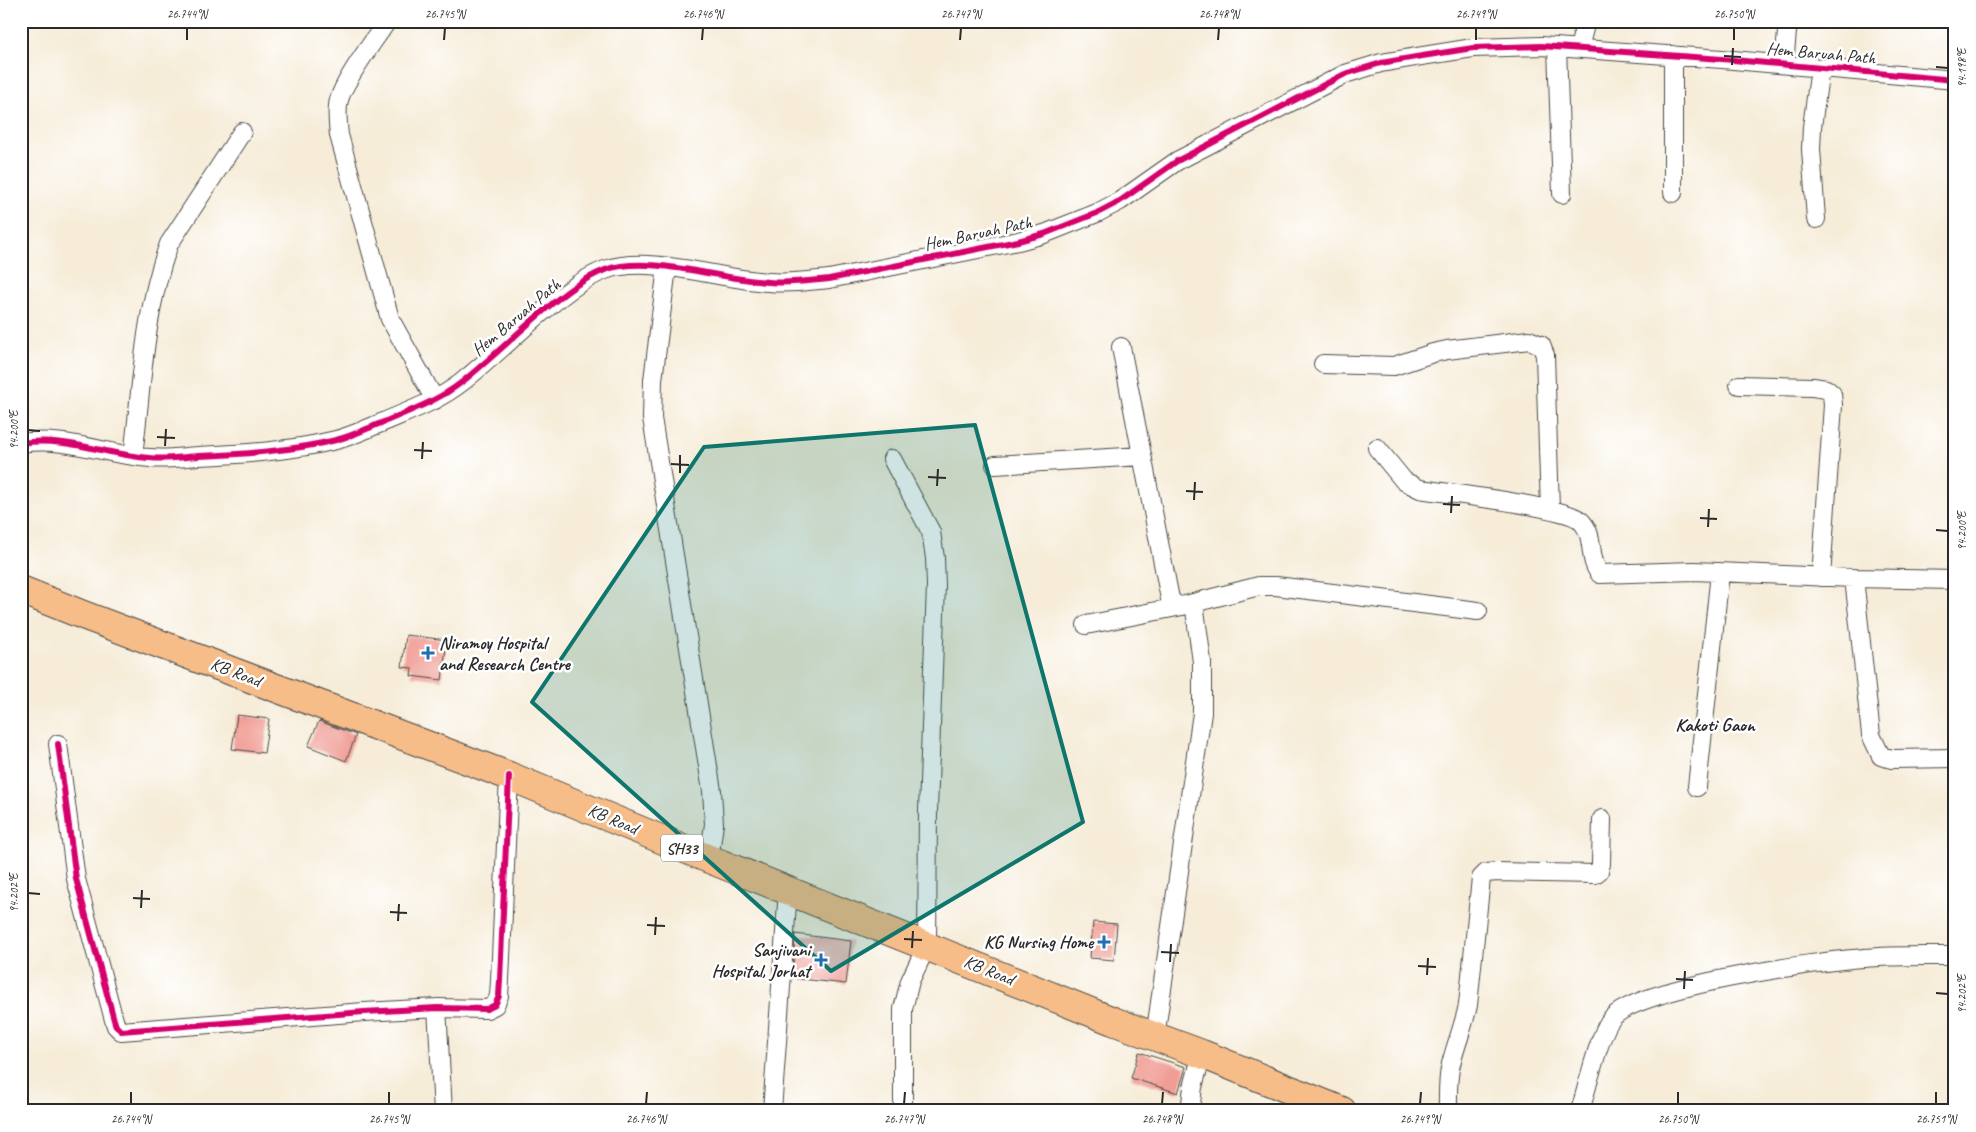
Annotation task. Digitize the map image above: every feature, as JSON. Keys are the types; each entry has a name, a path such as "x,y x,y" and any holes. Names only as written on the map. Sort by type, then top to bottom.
{"main road":[{"name":"KB Road","path":"21,590 509,776 709,859 1341,1111"}],"street":[{"path":"387,21 344,88 339,101 339,135 390,319 434,400"},
{"path":"1580,48 1586,21"},
{"path":"1784,64 1788,21"},
{"name":"Hem Baruah Path","path":"21,443 46,441 133,456 166,459 312,446 358,434 434,400 460,384 556,300 594,275 607,269 623,266 667,267 752,281 801,282 996,246 1044,234 1098,213 1120,201 1177,161 1345,74 1381,64 1473,48 1506,46 1557,47 1784,64 1955,80"},
{"path":"1557,47 1562,194"},
{"path":"1673,55 1673,193"},
{"path":"1816,219 1811,149 1820,68"},
{"path":"133,456 152,300 162,264 169,244 242,132"},
{"path":"667,267 653,380 652,418 712,791 714,824 709,859"},
{"path":"1323,364 1394,366 1447,350 1518,340 1529,340 1541,345 1544,355 1550,509"},
{"path":"1121,347 1170,599 1176,605 1188,605"},
{"path":"1739,385 1813,387 1826,389 1832,394 1833,405 1821,577"},
{"path":"1377,448 1404,481 1420,489 1550,509 1575,516 1581,520 1587,529 1591,542 1593,564 1600,574 1694,572 1955,580"},
{"path":"995,465 1142,456"},
{"path":"892,459 928,526 935,558 936,585 928,810 927,945 910,981 903,1009 904,1111"},
{"path":"1698,787 1720,573"},
{"path":"1854,578 1871,735 1876,748 1881,756 1892,759 1955,758"},
{"path":"1086,625 1188,605 1259,586 1276,586 1478,611"},
{"path":"1155,1037 1202,713 1202,662 1188,605"},
{"path":"58,744 76,879 114,1020 121,1031 268,1018 437,1008 487,1009 495,1005 499,996 509,776"},
{"path":"1448,1111 1448,1085 1451,1066 1468,1004 1481,878 1486,873 1497,872 1595,874 1600,871 1601,864 1602,819"},
{"path":"772,1111 788,890"},
{"path":"1580,1111 1602,1035 1610,1019 1620,1010 1632,1004 1672,991 1824,962 1872,957 1955,956"},
{"path":"437,1008 443,1111"},
{"path":"1190,1111 1193,1087 1202,1054"}],"highlighted area":[{"path":"975,425 1083,822 831,971 532,702 704,447"}],"building":[{"path":"406,635 447,640 442,680 411,676 412,668 402,667"},
{"path":"237,715 269,719 264,753 232,749"},
{"path":"319,721 356,735 346,761 308,746"},
{"path":"1093,922 1117,924 1114,960 1090,958"},
{"path":"795,934 851,941 846,984 792,978"},
{"path":"1139,1052 1186,1067 1178,1093 1131,1078"}],"cycle path":[{"path":"21,443 54,442 162,459 302,447 342,438 423,405 453,389 559,298 586,279 605,270 623,266 664,266 750,280 776,283 799,282 829,279 1018,241 1044,234 1097,213 1120,201 1177,161 1345,74 1381,63 1473,48 1541,46 1722,59 1955,80"},
{"path":"58,744 76,879 114,1020 116,1026 121,1031 364,1012 437,1008 487,1009 495,1005 499,996 500,980 509,776"}],"place":[{"name":"Niramoy Hospital and Research Centre","path":"428,653"},
{"name":"KG Nursing Home","path":"1104,942"},
{"name":"Sanjivani Hospital, Jorhat","path":"821,960"}],"district":[{"name":"Kakoti Gaon","path":"1715,724"}]}
